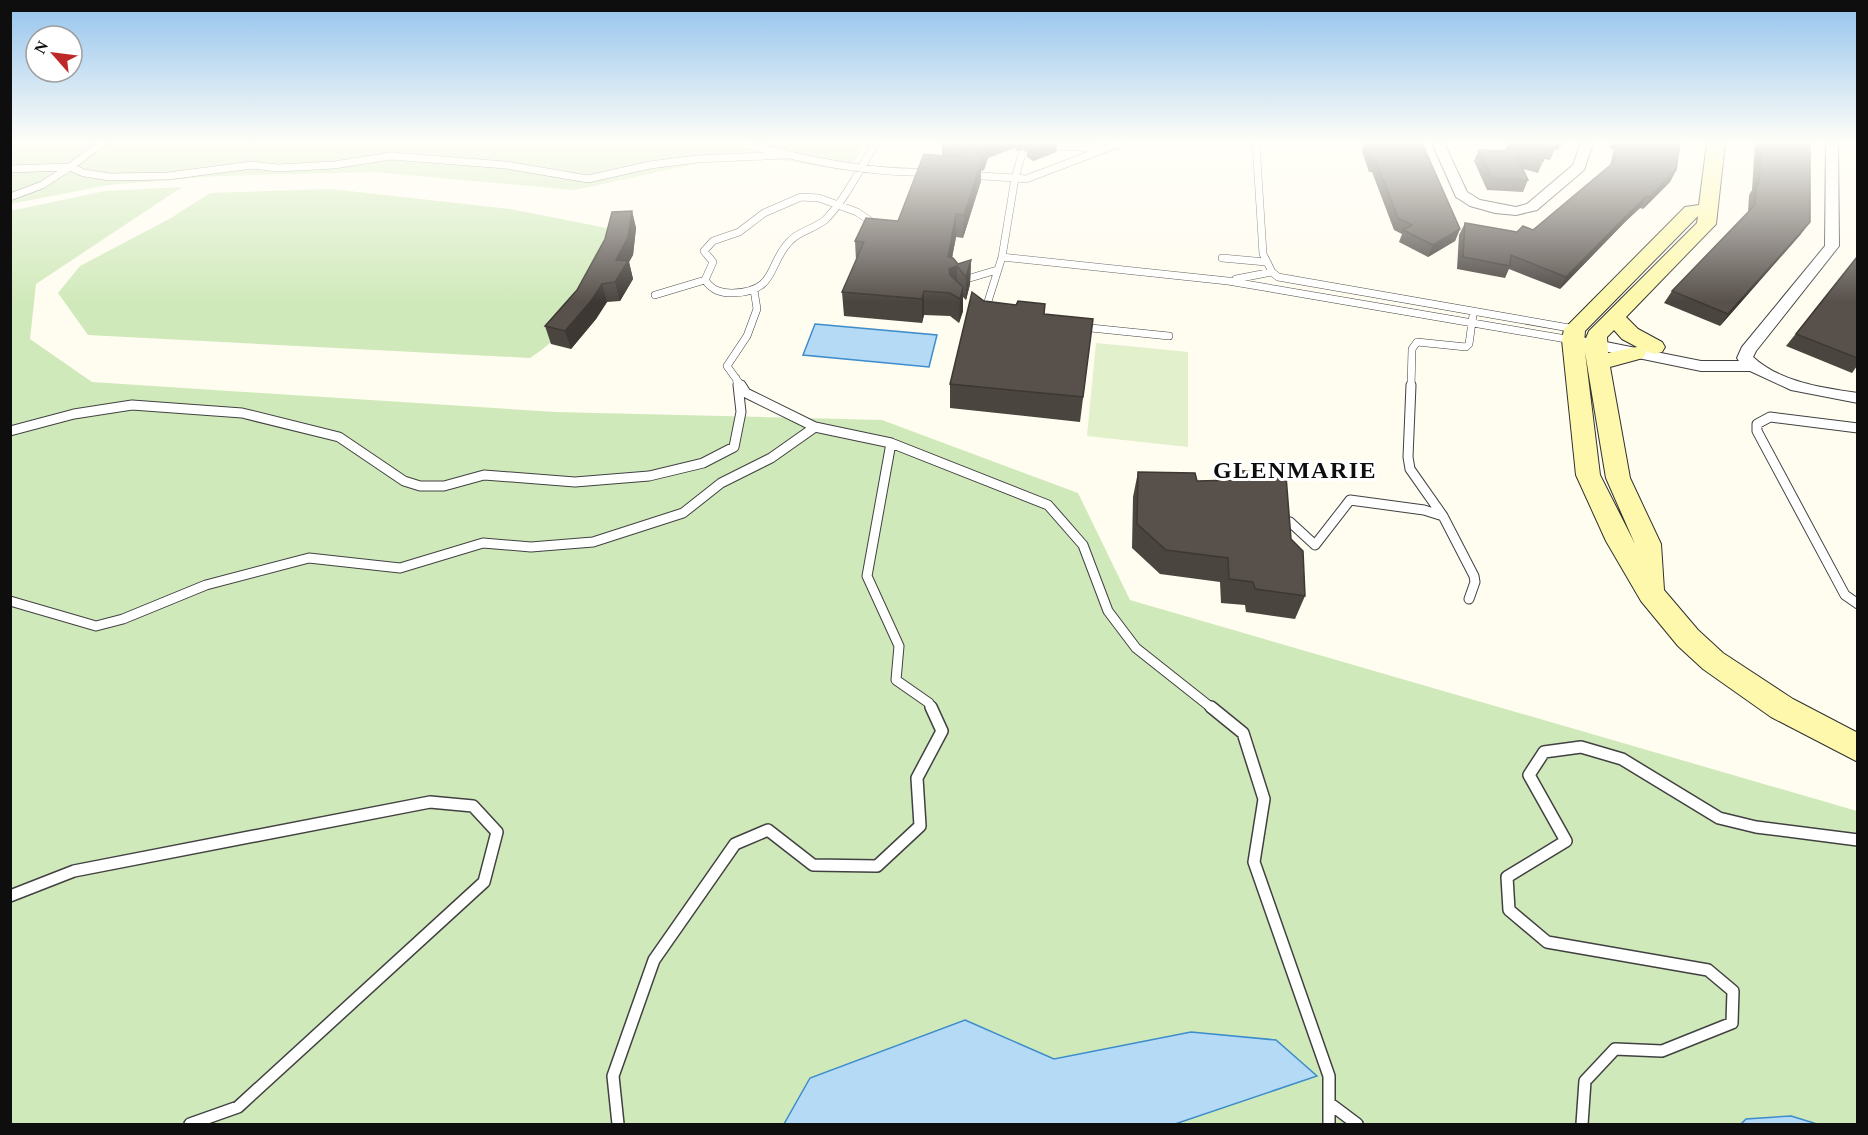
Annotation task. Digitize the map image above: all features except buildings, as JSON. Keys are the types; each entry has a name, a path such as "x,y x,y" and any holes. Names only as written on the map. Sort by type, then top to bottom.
{"street":[{"path":"1464,196 1475,203 1496,209 1516,211 1532,207 1545,196"},
{"path":"1587,342 1706,224 1708,196"},
{"path":"1749,362 1748,350 1832,246 1832,196"},
{"path":"1706,210 1692,211 1587,342 1588,475 1619,541 1651,593 1688,638 1713,661 1782,708 1857,749"},
{"path":"1614,317 1645,350"},
{"path":"1587,342 1645,350 1701,366 1749,362 1778,378 1838,396 1857,398"},
{"path":"1587,342 1618,478 1648,544 1651,593"}],"lane":[{"path":"705,280 709,287 723,293 741,294 761,287 776,267 779,254 793,238 822,223 842,196"},
{"path":"973,309 986,314 1002,257 1012,196"},
{"path":"1259,196 1263,254 1272,272"},
{"path":"655,295 705,280 713,262 704,251 713,241 739,232 764,213 801,197 819,198 857,212 880,229"},
{"path":"1002,257 1228,281 1587,342"},
{"path":"1222,258 1266,262"},
{"path":"958,282 998,270"},
{"path":"1228,281 1272,272 1288,279 1525,319 1587,342"},
{"path":"754,290 758,309 747,336 727,366 746,393 816,427 891,443 1048,505 1083,545 1108,611 1136,648 1243,733 1264,799 1254,862 1329,1076 1329,1125"},
{"path":"1469,599 1475,582 1474,576 1443,516 1419,485 1409,463 1412,349 1417,342 1466,347 1469,344 1474,310"},
{"path":"1524,330 1525,319"},
{"path":"1078,326 1170,336"},
{"path":"10,431 74,414 132,405 187,408 242,413 339,437 404,481 420,486 444,486 484,475 575,482 649,476 704,463 734,447 742,420 741,398 736,378"},
{"path":"1857,428 1770,417 1758,424 1757,431 1845,595 1857,604"},
{"path":"10,601 96,626 123,619 206,585 309,558 400,568 483,543 531,547 593,542 683,513 721,483 771,458 816,427"},
{"path":"618,1125 613,1076 654,960 735,844 768,830 813,866 877,866 920,826 917,778 942,730 929,703 896,680 899,646 867,576 891,443"},
{"path":"1290,522 1315,545 1350,500 1424,510 1443,516"},
{"path":"1582,1125 1585,1081 1615,1049 1662,1051 1732,1023 1733,991 1708,970 1547,942 1509,910 1508,877 1566,841 1529,775 1544,752 1581,747 1622,759 1719,818 1756,827 1857,840"},
{"path":"10,896 74,871 430,802 472,806 497,832 484,882 238,1107 190,1125"},
{"path":"1329,1103 1357,1125"}],"green space":[{"path":"11,196 52,196 11,204"},
{"path":"81,196 169,196 36,284 30,339 92,382 555,412 882,420 1078,493 1130,600 1857,811 1857,1124 11,1124 10,211"},
{"path":"205,196 393,196 510,209 617,230 593,285 574,317 548,345 530,358 88,335 58,293 80,266 171,218"},
{"path":"1096,343 1188,352 1188,447 1087,436"}],"water":[{"path":"815,324 937,335 929,367 803,355"},
{"path":"965,1020 1054,1059 1191,1032 1276,1040 1317,1076 1175,1124 784,1124 810,1078"},
{"path":"1791,1116 1817,1124 1741,1124 1746,1119"}],"district":[{"name":"GLENMARIE","path":"1295,470"}]}
